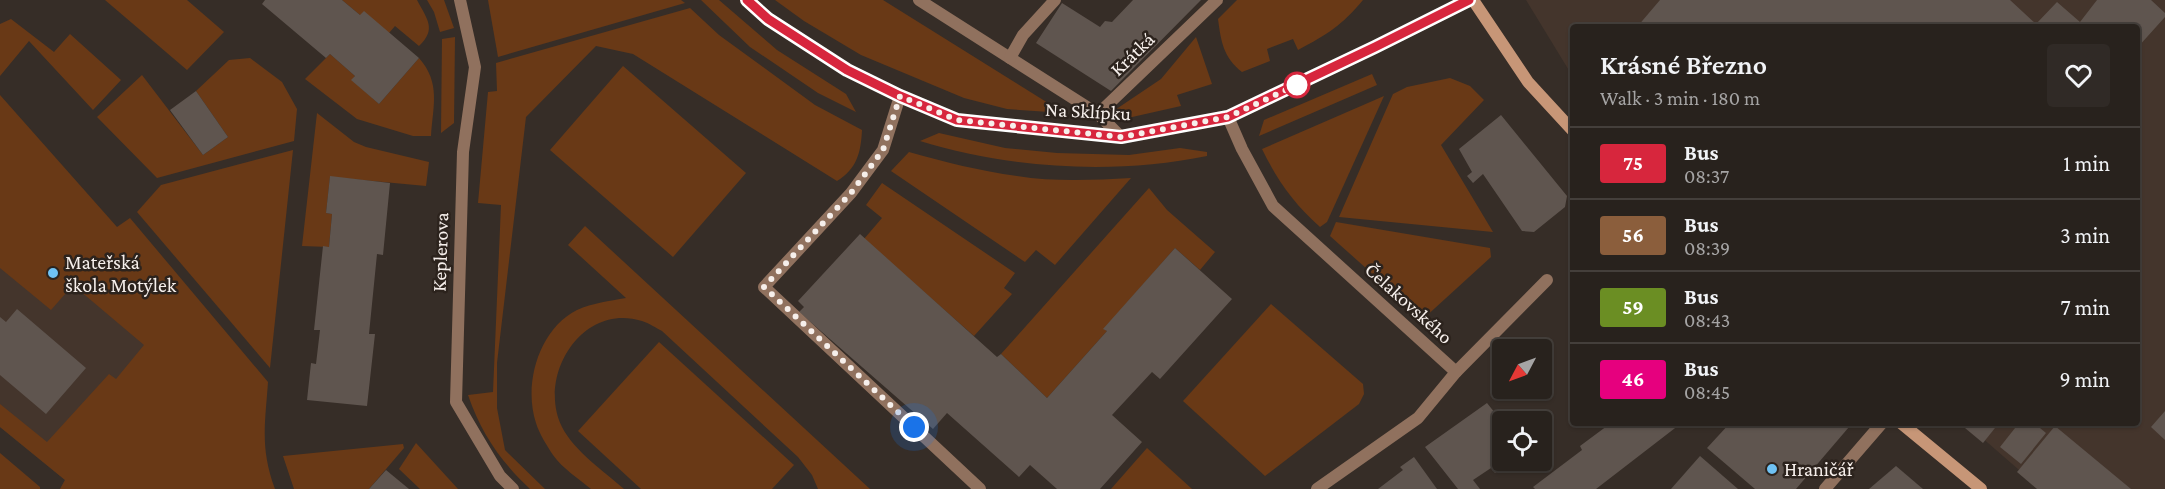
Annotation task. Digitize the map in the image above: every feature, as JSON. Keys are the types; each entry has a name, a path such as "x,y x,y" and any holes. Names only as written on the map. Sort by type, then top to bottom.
{"street":[{"name":"Keplerova","path":"460,0 475,67 463,152 456,402 500,476 513,489"},
{"name":"Na Sklípku","path":"748,0 768,19 847,70 957,120 1121,137 1228,117 1471,0"},
{"path":"919,0 1098,114 1121,137"},
{"path":"1010,58 1023,35 1054,0"},
{"name":"Krátká","path":"1098,114 1217,0"},
{"path":"1471,0 1528,82 1570,128"},
{"path":"900,96 883,150 851,193 764,287 980,489"},
{"name":"Čelakovského","path":"1228,117 1273,206 1456,372 1418,418 1317,489"},
{"path":"1456,372 1547,280"},
{"path":"1825,489 1879,426"},
{"path":"1905,426 1981,489"}],"shaded area":[{"path":"105,0 187,0 224,32 187,70"},
{"path":"342,0 417,0 428,24 428,34 419,46 395,26 389,33 360,15"},
{"path":"427,0 444,0 454,28 440,32 434,12"},
{"path":"488,0 681,0 685,3 498,57"},
{"path":"701,0 719,0 777,50 846,94 856,112 818,93 750,47"},
{"path":"775,0 883,0 1064,113 1007,109 964,98 861,55 804,21"},
{"path":"1237,0 1363,0 1348,17 1318,39 1298,50 1293,39 1267,49 1270,61 1242,72 1227,54 1218,19"},
{"path":"1526,0 2165,0 2165,489 2041,489 1968,426 2140,426 2140,24 1570,24 1570,72"},
{"path":"690,8 719,35 815,105 862,130 859,153 849,171 837,181 633,54 596,46 526,117 497,363 497,408 505,450 545,489 530,489 493,446 479,422 468,395 493,392 501,205 478,203 488,92 497,91 496,63"},
{"path":"11,19 54,52 70,34 121,80 93,110 29,41 0,76 0,24"},
{"path":"455,37 454,123 441,133 442,39"},
{"path":"1196,37 1212,84 1177,95 1181,106 1110,122 1106,116 1161,79"},
{"path":"330,54 355,76 352,80 379,104 419,58 426,67 433,86 431,136 413,136 357,119 305,79"},
{"path":"250,58 282,82 297,109 294,141 157,178 97,117 142,75 203,155 228,137 196,91 229,60"},
{"path":"623,66 746,173 673,257 550,150"},
{"path":"1372,74 1377,85 1259,136 1264,120"},
{"path":"1450,78 1470,86 1484,100 1441,145 1493,232 1339,217 1393,94 1407,87"},
{"path":"0,95 117,227 130,218 268,382 265,448 275,489 60,489 65,480 0,427 0,404 47,442 109,374 116,379 144,345 73,285 51,310 0,268"},
{"path":"1384,96 1327,222 1320,227 1287,191 1262,149"},
{"path":"317,113 354,142 429,162 426,186 330,177 326,213 332,214 329,247 302,246"},
{"path":"939,133 1005,148 1057,153 1129,155 1180,148 1207,152 1207,156 1136,166 1099,167 1026,163 990,158 920,141"},
{"path":"293,150 270,368 137,212 161,185"},
{"path":"909,152 976,169 1031,178 1074,180 1131,178 1055,265 1036,250 1025,262 891,171"},
{"name":"Mateřská škola Motýlek","path":"0,170 213,376 60,489 65,480 0,427"},
{"path":"882,183 1015,273 1004,288 1012,294 974,336 864,239 882,218 866,205"},
{"path":"1149,188 1167,210 1215,252 1200,270 1175,248 1104,329 1107,331 1047,398 1001,354"},
{"path":"1336,222 1490,248 1491,257 1423,319 1330,236"},
{"path":"585,226 870,489 818,489 812,475 798,457 662,331 642,321 620,318 600,323 583,333 570,348 560,366 555,387 556,407 567,436 590,461 624,489 591,489 566,469 557,460 541,435 532,408 533,375 537,359 553,330 577,310 601,302 626,298 568,245"},
{"path":"1271,304 1363,384 1364,394 1359,404 1265,476 1183,401"},
{"path":"659,342 794,465 772,489 641,489 578,431"},
{"path":"416,443 458,489 420,489 399,469"},
{"path":"403,444 404,448 369,489 294,489 283,456"},
{"path":"1147,448 1192,489 1111,489"},
{"path":"0,453 40,487 40,489 0,489"}],"building":[{"path":"265,0 342,0 360,15 364,11 419,58 379,104 351,80 355,76 330,54 326,58 262,4"},
{"path":"1133,0 1201,0 1111,91 1036,43 1062,3 1100,27 1105,21 1112,22"},
{"path":"1660,0 2010,0 2036,24 1640,24"},
{"path":"2097,0 2151,0 2165,13 2165,17 2140,45 2140,24 2036,24 2057,2 2080,22"},
{"path":"196,91 228,137 203,155 170,110"},
{"path":"1501,115 1567,196 1565,207 1534,232 1522,231 1483,174 1473,183 1467,176 1472,172 1459,149"},
{"path":"330,176 390,183 383,255 377,254 369,334 375,334 367,406 307,400 311,363 316,364 320,330 314,330 323,246 329,247 332,214 326,213"},
{"path":"860,234 997,357 1001,354 1047,398 1107,331 1103,329 1175,248 1232,299 1160,379 1152,372 1112,415 1142,442 1100,489 1057,489 1030,465 1019,477 947,413 933,429 799,312 804,307 798,301"},
{"path":"17,309 86,368 46,414 0,375 0,317 6,322"},
{"path":"1487,403 1493,411 1492,469 1473,480 1480,489 1458,489 1425,447"},
{"path":"2165,411 2165,440 2151,427"},
{"path":"1607,426 1678,426 1596,489 1535,489 1533,487 1582,450 1580,446"},
{"name":"Hraničář","path":"1727,426 1849,427 1796,489 1755,489 1707,448"},
{"path":"1963,426 1997,426 1983,443"},
{"path":"2017,426 2038,426 2046,433 2021,464 2000,447"},
{"path":"2055,426 2131,489 2037,489 2017,472"},
{"path":"1700,456 1738,489 1671,489"},
{"path":"1414,457 1437,489 1378,489 1403,470 1400,467"},
{"path":"1896,466 1923,489 1869,489"},
{"path":"386,470 409,489 369,489"}],"bus line":[{"name":"75","path":"747,0 768,19 847,70 957,120 1121,137 1228,117 1469,0"}],"place":[{"name":"Mateřská škola Motýlek","path":"53,273"},
{"name":"Hraničář","path":"1772,469"}],"route":[{"path":"914,427 764,287 851,193 883,150 900,96 957,120 1121,137 1228,117 1299,84 1297,85"}]}
